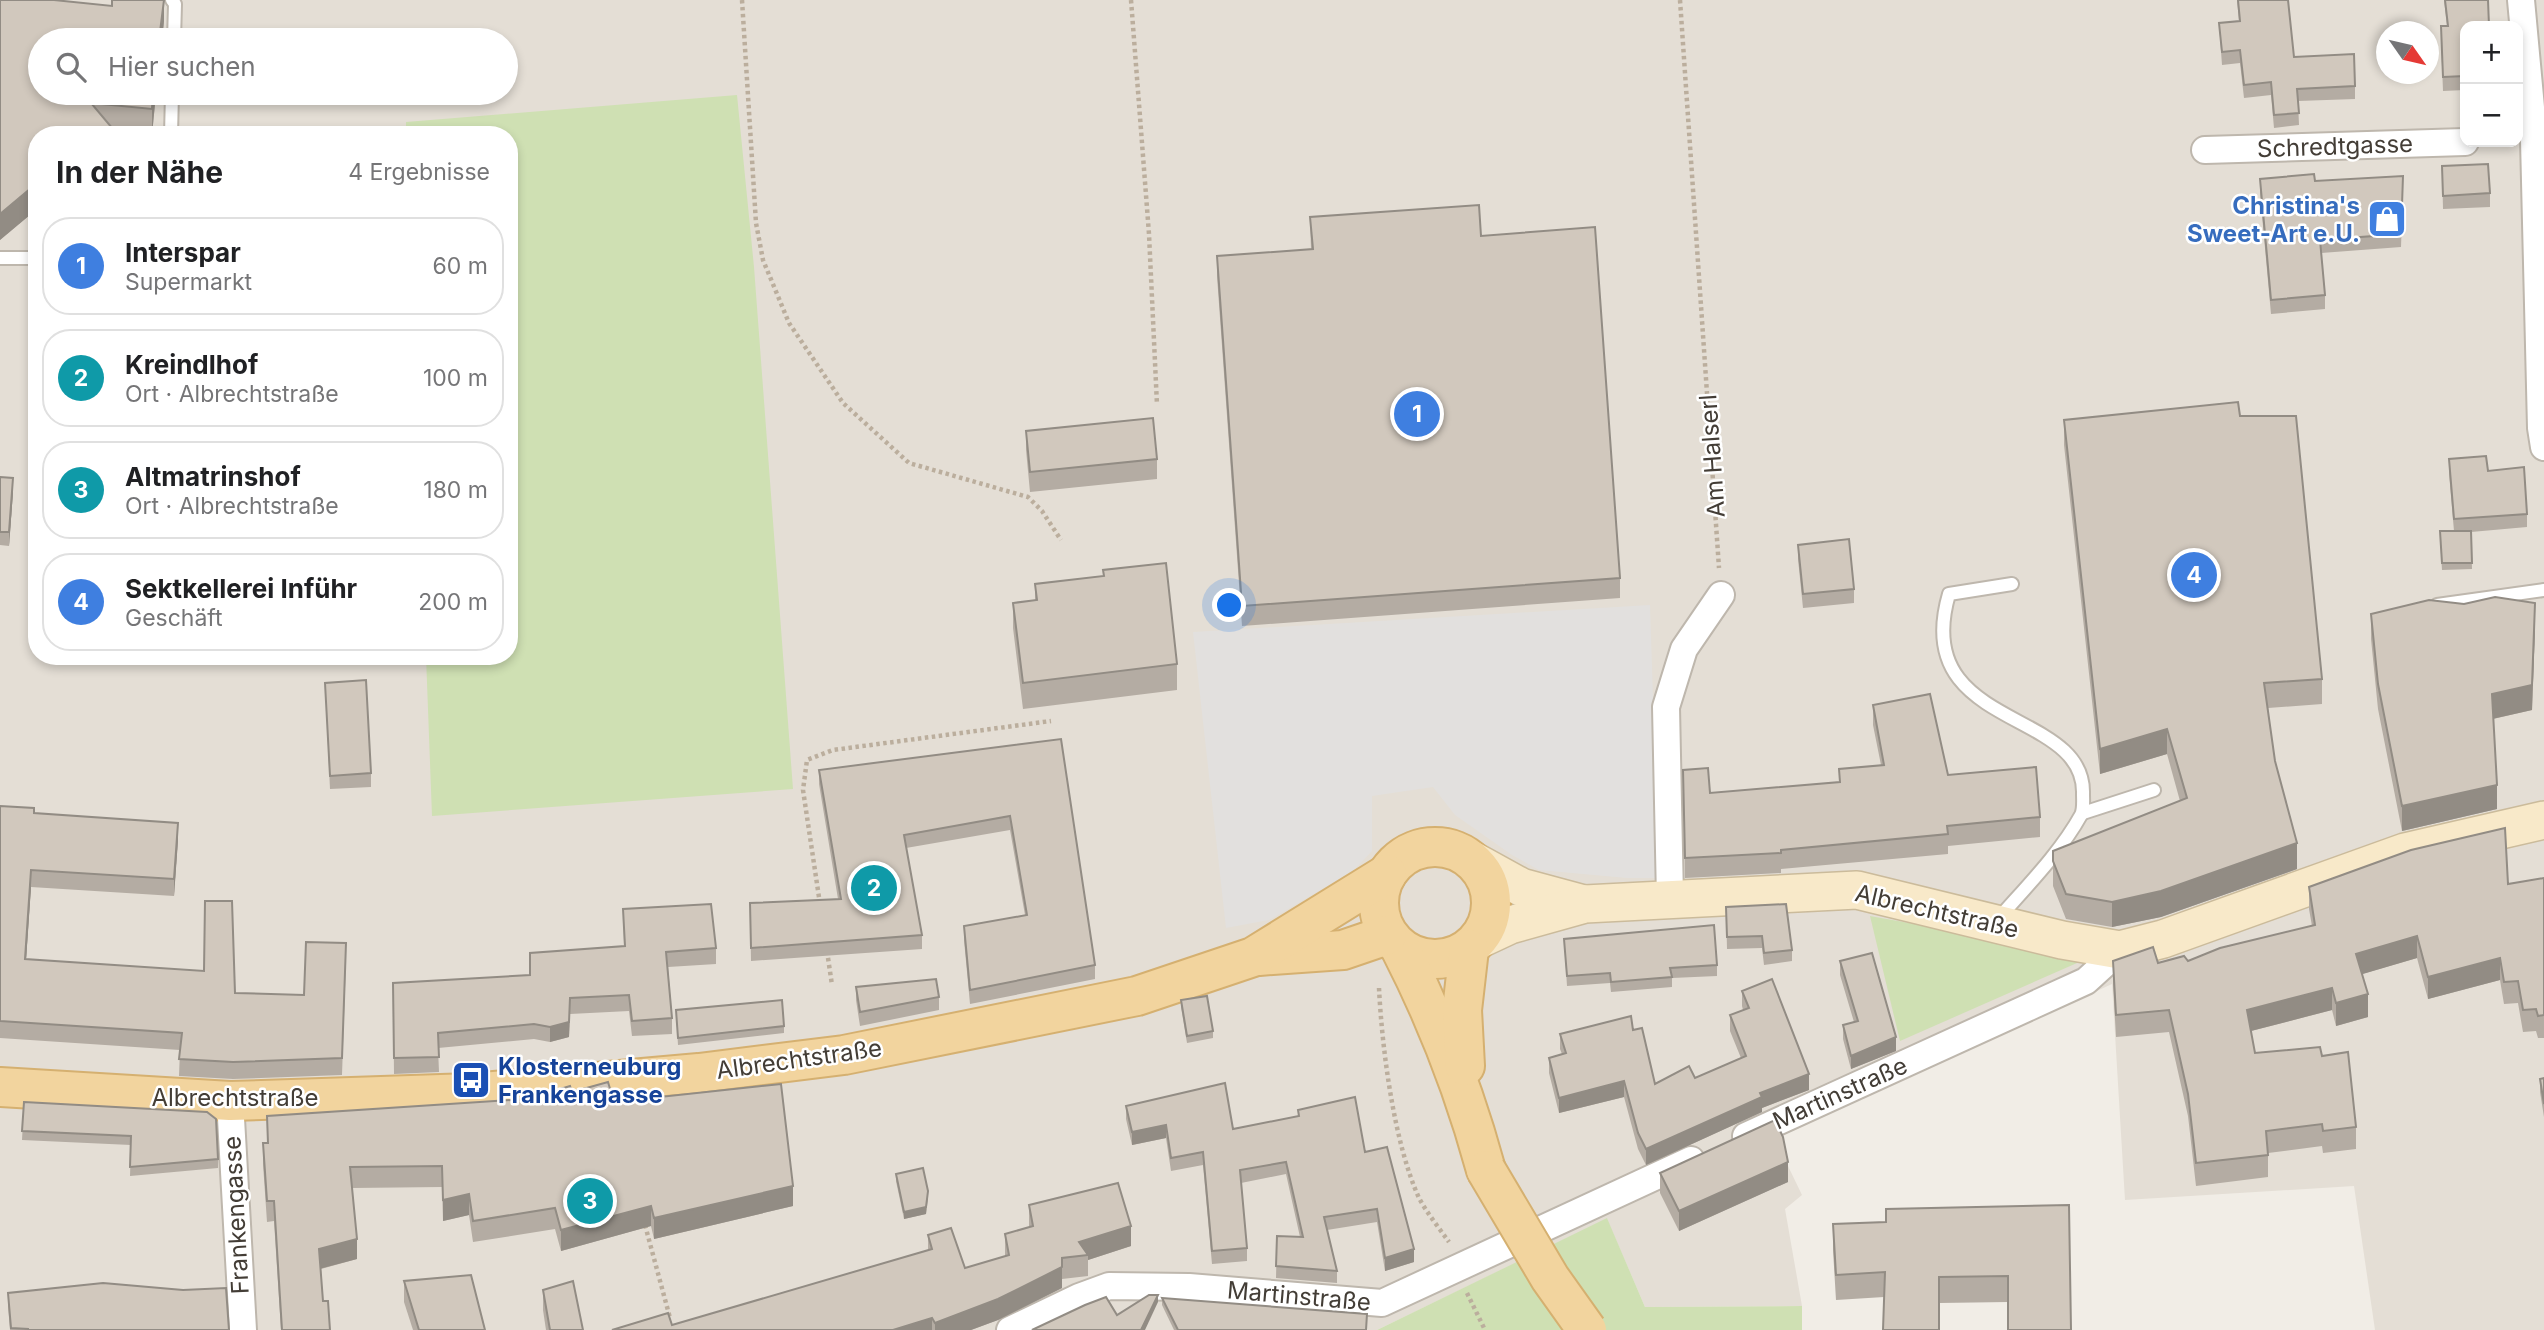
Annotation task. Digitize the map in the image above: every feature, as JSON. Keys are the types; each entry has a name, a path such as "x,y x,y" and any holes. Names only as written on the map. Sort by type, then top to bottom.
{"main road":[{"name":"Martinstraße","path":"2120,950 2163,939 2405,852 2544,820"},
{"path":"1467,1103 1462,1010 1473,945 1487,924 1491,899 1486,880 1470,859 1451,849 1430,847 1410,853 1394,864 1387,874 1379,905 1394,943 1431,1008 1467,1103 1486,1170 1550,1278 1587,1330"},
{"name":"Albrechtstraße","path":"1470,859 1521,887 1586,904"},
{"name":"Albrechtstraße","path":"0,1087 230,1101 471,1093 699,1073 844,1055 1137,996 1253,957 1387,874"},
{"name":"Albrechtstraße","path":"1473,945 1510,925 1586,904 1857,890 2062,940 2120,950"},
{"name":"Albrechtstraße","path":"1253,957 1394,943"},
{"path":"1394,943 1430,958 1448,957 1473,945"}],"street":[{"path":"2521,0 2526,140 2544,447"},
{"name":"Schredtgasse","path":"2205,150 2460,142"},
{"path":"1670,898 1666,708 1684,649 1721,595"},
{"name":"Martinstraße","path":"1010,1330 1079,1297 1109,1286 1189,1287 1382,1303 2086,981 2120,950"},
{"name":"Frankengasse","path":"230,1101 243,1330"}],"lane":[{"path":"172,0 175,4 174,28"},
{"path":"171,126 172,105"},
{"path":"0,258 28,258"},
{"path":"1995,922 2042,868 2083,813 2084,779 2065,751 2037,729 2002,715 1978,699 1954,670 1942,640 1942,618 1949,594 2012,584"},
{"path":"2428,606 2544,590"},
{"path":"2083,813 2154,790"}],"path":[{"path":"742,0 755,223 764,260 789,323 843,403 909,463 1028,497 1042,511 1061,540"},
{"path":"1131,0 1149,234 1157,405"},
{"name":"Am Halserl","path":"1680,0 1721,595"},
{"path":"820,907 803,790 807,760 833,750 1051,721"},
{"path":"1394,943 1378,979 1382,1044 1405,1153 1420,1198 1450,1244 1457,1267 1485,1330"},
{"path":"826,946 832,985"},
{"path":"643,1217 671,1325"}],"shaded area":[{"path":"0,0 2544,0 2544,1330 2375,1330 2354,1186 2125,1200 2112,984 1775,1139 1802,1195 1785,1209 1802,1306 1645,1307 1607,1219 1377,1330 0,1330"},
{"path":"1650,605 1654,730 1666,878 1627,878 1539,870 1512,855 1455,815 1433,787 1372,796 1372,851 1353,871 1269,920 1226,928 1193,632"}],"green space":[{"path":"737,95 754,267 793,789 432,816 426,665 518,665 518,126 406,126 406,122"},
{"path":"1870,916 2093,956 1900,1041"},
{"path":"1607,1218 1645,1307 1802,1306 1802,1330 1377,1330"}],"building":[{"path":"0,0 54,0 112,6 112,0 164,0 160,28 28,28 28,105 93,105 110,126 28,126 28,191 0,214"},
{"path":"2238,0 2288,0 2294,57 2354,54 2355,86 2297,89 2299,113 2274,115 2271,82 2244,85 2240,50 2222,52 2219,23 2240,21"},
{"path":"2445,0 2488,0 2489,21 2460,21 2460,76 2443,77 2441,26 2448,26"},
{"path":"111,105 152,105 152,109"},
{"path":"2488,164 2490,193 2443,196 2442,166"},
{"path":"2314,174 2315,181 2403,176 2401,234 2320,240 2325,295 2271,300 2260,179"},
{"path":"1479,205 1481,236 1595,227 1620,578 1242,606 1217,256 1313,249 1310,217"},
{"path":"2238,402 2240,416 2296,416 2322,679 2264,683 2275,761 2297,843 2161,891 2112,902 2066,894 2053,861 2053,851 2187,798 2167,729 2100,749 2064,420"},
{"path":"1153,418 1157,459 1030,472 1026,431"},
{"path":"2486,456 2488,471 2524,467 2527,514 2454,519 2449,459"},
{"path":"0,477 13,478 9,532 0,532"},
{"path":"2440,531 2471,531 2472,563 2442,563"},
{"path":"1849,539 1854,589 1803,594 1798,545"},
{"path":"1166,563 1177,664 1023,683 1013,603 1037,600 1035,584 1104,576 1103,570"},
{"path":"2495,597 2535,603 2532,685 2492,694 2497,785 2402,806 2378,684 2371,614 2429,600 2464,604"},
{"path":"366,680 371,773 330,776 325,683"},
{"path":"1930,694 1948,775 2036,767 2040,817 1947,826 1948,834 1781,850 1781,853 1685,858 1683,770 1708,768 1710,793 1840,782 1839,769 1884,765 1873,705"},
{"path":"1061,739 1095,965 970,990 964,926 1027,915 1010,816 904,835 922,935 751,948 750,903 841,899 819,770"},
{"path":"0,806 34,808 34,813 178,823 174,879 31,870 25,959 204,971 205,901 232,901 235,993 304,995 306,942 346,943 342,1058 233,1062 179,1059 182,1033 0,1021"},
{"path":"2505,828 2508,884 2544,878 2544,1015 2538,1016 2536,1009 2523,1010 2518,981 2504,982 2500,958 2428,977 2417,936 2356,954 2368,994 2336,1003 2332,988 2247,1010 2255,1053 2320,1047 2322,1056 2348,1052 2356,1127 2323,1131 2322,1124 2266,1131 2268,1155 2196,1163 2188,1094 2169,1010 2116,1015 2113,961 2153,947 2158,963 2184,956 2188,961 2220,948 2315,925 2309,887 2411,850"},
{"path":"711,904 716,948 666,952 672,1018 632,1021 629,995 570,998 569,1022 550,1027 534,1024 438,1033 439,1057 394,1058 393,983 530,975 530,953 625,946 623,909"},
{"path":"1786,904 1792,950 1764,953 1762,936 1727,937 1726,907"},
{"path":"1714,925 1717,965 1670,968 1672,977 1611,982 1610,973 1567,976 1564,939"},
{"path":"1872,953 1896,1037 1851,1056 1843,1025 1858,1021 1840,961"},
{"path":"936,979 939,997 860,1012 856,987"},
{"path":"1772,979 1809,1074 1760,1093 1762,1097 1646,1149 1638,1133 1624,1081 1559,1098 1549,1058 1566,1053 1560,1034 1631,1016 1633,1030 1642,1028 1655,1084 1689,1066 1695,1078 1746,1056 1730,1015 1749,1008 1742,991"},
{"path":"1207,996 1213,1031 1187,1036 1181,1000"},
{"path":"782,1000 784,1026 678,1038 676,1010"},
{"path":"2544,1078 2544,1104 2540,1079"},
{"path":"608,1082 614,1102 781,1084 793,1186 654,1218 651,1206 561,1230 555,1208 473,1221 469,1194 443,1200 442,1166 350,1167 357,1239 319,1249 323,1301 328,1301 330,1330 282,1330 274,1201 267,1201 263,1143 268,1143 267,1116 527,1099 570,1086 572,1092"},
{"path":"1225,1083 1233,1129 1299,1116 1298,1110 1355,1097 1365,1152 1387,1147 1414,1249 1385,1258 1377,1209 1324,1217 1337,1271 1276,1266 1277,1236 1303,1237 1286,1162 1240,1170 1247,1248 1212,1251 1203,1152 1171,1158 1166,1125 1132,1132 1126,1106"},
{"path":"24,1102 207,1112 216,1119 218,1159 130,1167 131,1136 22,1131"},
{"path":"1775,1120 1783,1137 1788,1162 1679,1211 1660,1173"},
{"path":"923,1168 928,1191 926,1207 904,1212 896,1174"},
{"path":"1118,1183 1131,1226 1079,1242 1088,1255 1062,1258 1062,1267 998,1299 935,1323 932,1318 893,1330 612,1330 668,1313 672,1325 932,1249 928,1235 951,1228 965,1268 1009,1255 1005,1234 1033,1226 1029,1205"},
{"path":"2069,1205 2071,1330 2008,1330 2008,1276 1939,1277 1939,1330 1883,1330 1885,1272 1836,1275 1833,1224 1886,1222 1886,1209"},
{"path":"471,1275 485,1330 419,1330 404,1281"},
{"path":"573,1281 583,1330 550,1330 543,1290"},
{"path":"103,1283 183,1290 226,1288 229,1330 11,1328 8,1293"},
{"path":"1149,1295 1158,1295 1141,1330 1032,1330 1106,1297 1117,1315"},
{"path":"1162,1298 1367,1314 1366,1330 1178,1330"}],"place":[{"name":"Christina's Sweet-Art e.U.","path":"2387,219"},
{"name":"Interspar","path":"1417,414"},
{"name":"Sektkellerei Inführ","path":"2194,575"},
{"name":"Kreindlhof","path":"874,888"},
{"name":"Klosterneuburg Frankengasse","path":"471,1080"},
{"name":"Altmatrinshof","path":"590,1201"}]}
